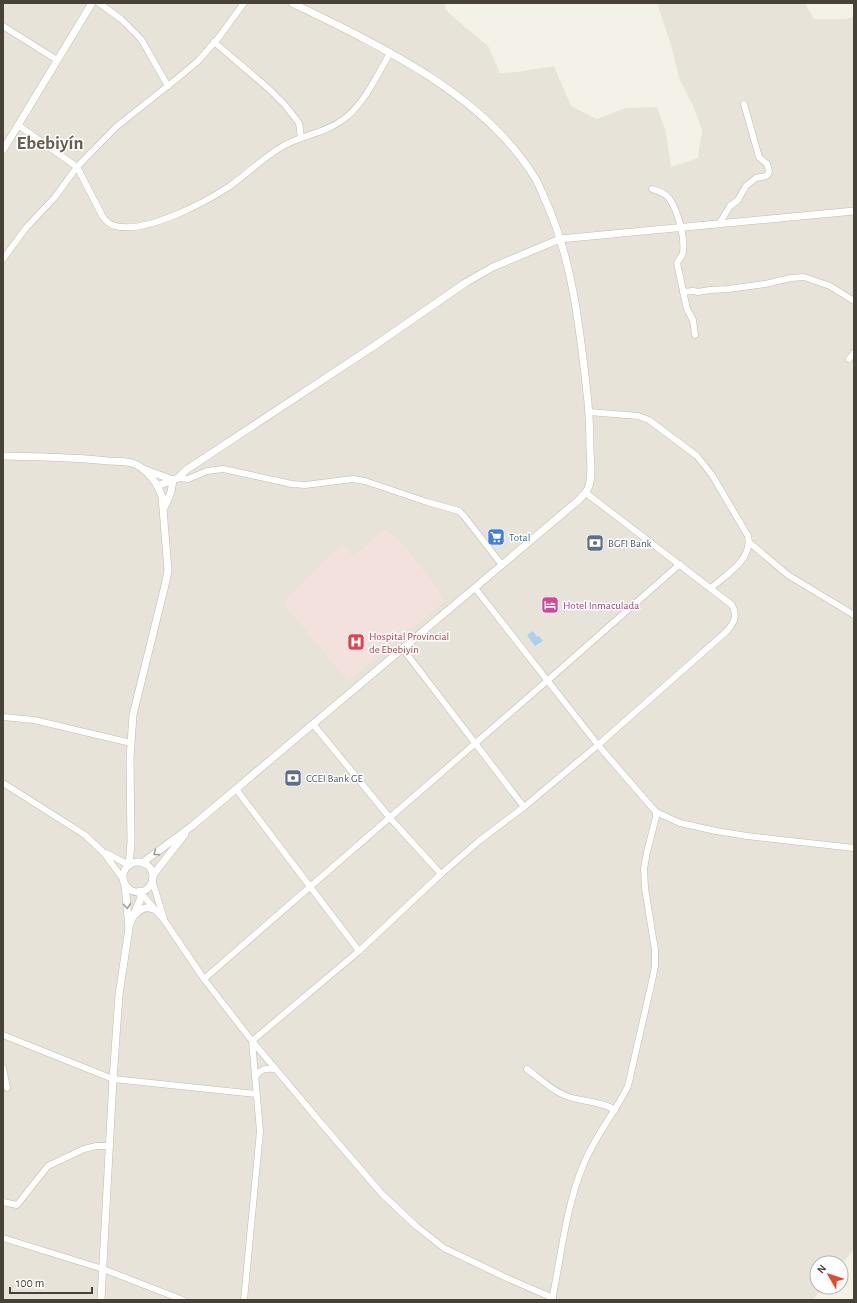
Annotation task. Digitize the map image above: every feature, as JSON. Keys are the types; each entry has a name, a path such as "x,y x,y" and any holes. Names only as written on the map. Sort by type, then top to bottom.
{"street":[{"path":"3,150 6,140 18,125 92,3"},
{"path":"99,3 121,19 141,39 168,86"},
{"path":"3,259 26,228 55,197 77,167 116,127 198,61 244,3"},
{"path":"104,853 129,865 140,862 192,826 502,565 586,493 589,486 591,472 589,412 575,300 560,239 536,179 514,148 496,130 464,102 437,82 390,52 292,3"},
{"path":"3,26 57,60"},
{"path":"214,42 268,88 285,105 299,123 301,138"},
{"path":"18,125 77,167 103,217 108,223 114,226 137,227 185,211 206,202 284,145 333,127 345,119 355,108 371,85 390,52"},
{"path":"720,224 730,206 738,200 746,186 756,178 766,176 770,171 767,164 759,157 744,104"},
{"path":"652,189 668,197 681,228 683,237 683,252 677,263 687,309 693,320 695,335"},
{"path":"158,486 176,479 186,470 392,334 465,283 493,267 560,239 854,210"},
{"path":"683,292 728,289 804,277 830,286 854,301"},
{"path":"849,359 854,353"},
{"path":"589,412 638,416 649,420 697,456 712,474 743,526 750,544 742,560 711,588"},
{"path":"3,456 94,459 133,464 143,469 176,479 188,479 207,472 223,469 292,484 305,485 353,479 365,481 459,511 502,565"},
{"path":"129,928 124,871 129,865 131,842 131,743 133,715 166,581 167,559 162,497 158,486 143,469"},
{"path":"163,510 176,479"},
{"path":"252,1041 359,950 479,841 524,807 598,745 726,632 734,622 736,613 732,605 586,493"},
{"path":"750,544 788,574 854,615"},
{"path":"204,980 680,564"},
{"path":"475,588 598,745 656,812 680,823 747,836 854,848"},
{"path":"403,649 474,744 524,807"},
{"path":"3,717 34,720 131,743"},
{"path":"313,724 390,818 441,874"},
{"path":"3,783 85,834 104,853 124,882 132,890 140,891 148,888 152,877 192,826"},
{"path":"236,789 359,950"},
{"path":"140,891 153,909 164,920 204,980 252,1041 382,1194 416,1226 444,1248 552,1299 576,1185 591,1148 628,1086 652,981 655,950 645,888 644,869 656,812"},
{"path":"131,842 140,862 149,867 164,920"},
{"path":"101,1300 119,995 129,928 141,898 140,891"},
{"path":"134,916 143,908 153,909"},
{"path":"3,1043 4,1036 113,1079 256,1094"},
{"path":"244,1300 260,1131 252,1041"},
{"path":"3,1068 7,1088"},
{"path":"255,1077 262,1069 275,1069"},
{"path":"527,1069 561,1094 605,1105 615,1110"},
{"path":"3,1202 17,1205 48,1166 84,1149 96,1146 109,1146"},
{"path":"3,1238 103,1269 184,1300"}],"shaded area":[{"path":"3,3 444,3 446,10 488,46 500,73 554,66 571,106 597,119 626,108 657,107 666,132 671,167 698,158 702,130 693,106 679,78 672,48 658,6 660,3 805,3 814,19 845,19 854,17 854,1249 849,1255 809,1255 809,1295 817,1295 813,1300 3,1300"},
{"name":"Hospital Provincial de Ebebiyín","path":"385,530 400,540 437,588 444,602 348,681 283,603 342,544 353,556"}],"water":[{"path":"533,631 537,637 539,636 543,641 535,646 527,635"}],"place":[{"name":"Total","path":"496,537"},
{"name":"BGFI Bank","path":"595,543"},
{"name":"Hotel Inmaculada","path":"550,605"},
{"name":"Hospital Provincial de Ebebiyín","path":"356,642"},
{"name":"CCEI Bank GE","path":"293,778"}],"district":[{"name":"Ebebiyín","path":"50,143"}]}
